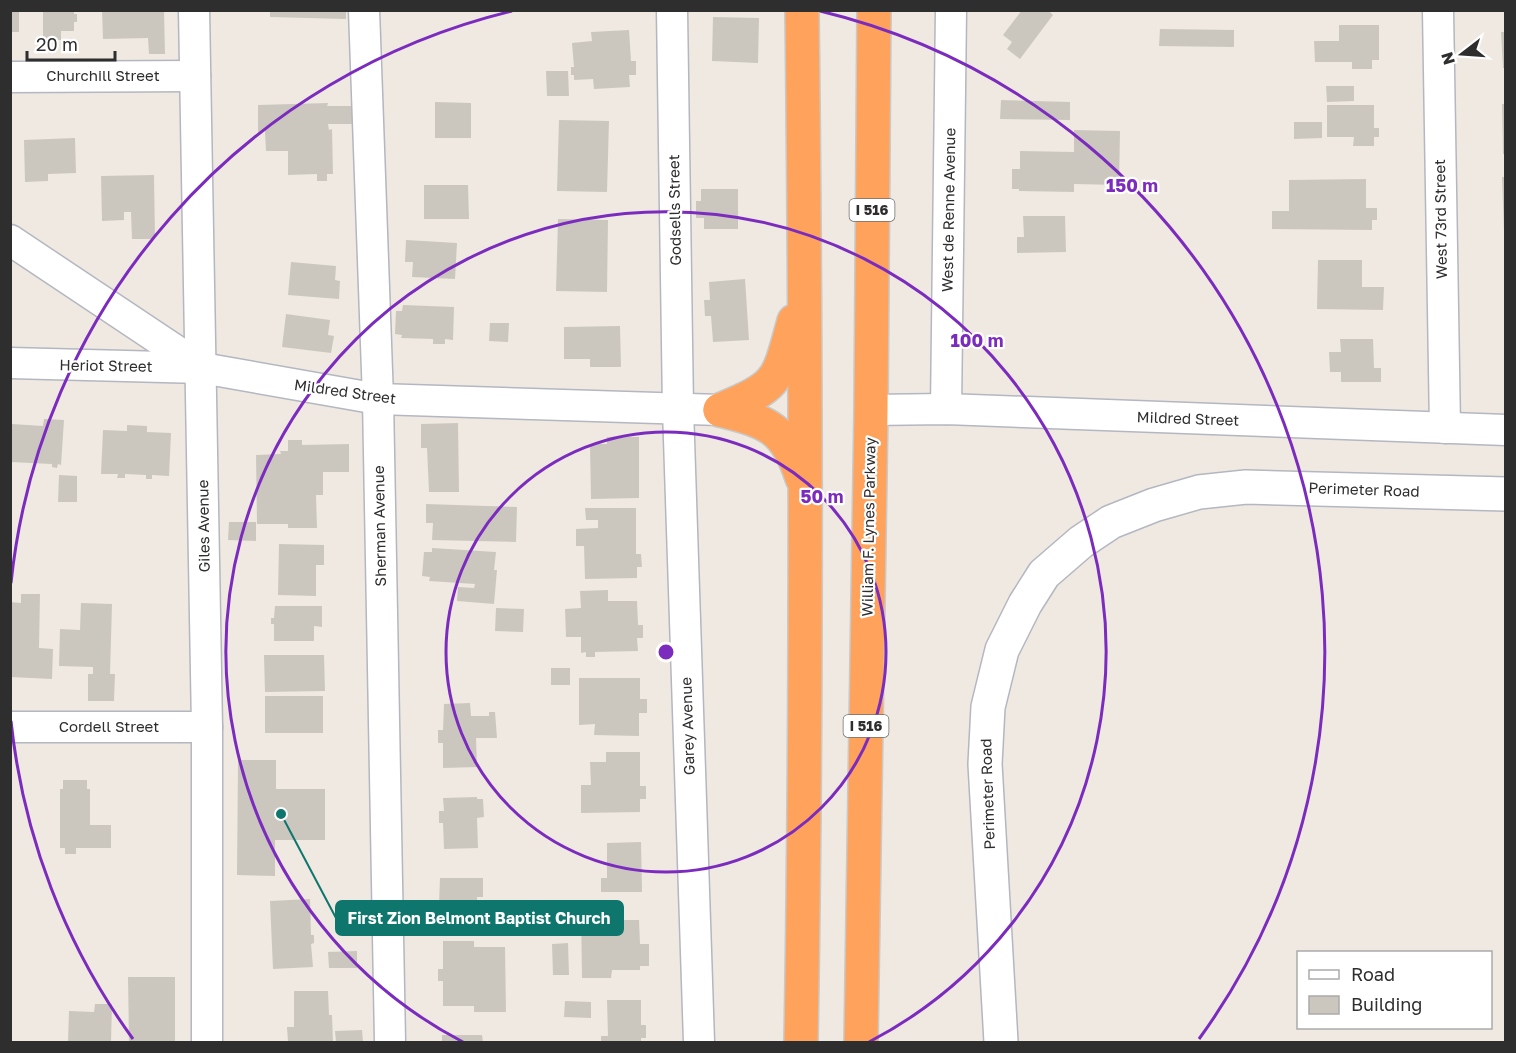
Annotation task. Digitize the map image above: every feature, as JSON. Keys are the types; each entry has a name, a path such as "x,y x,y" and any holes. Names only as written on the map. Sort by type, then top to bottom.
{"highway":[{"path":"801,1042 806,491 802,10"},
{"name":"William F. Lynes Parkway","path":"861,1042 871,410 874,10"},
{"path":"720,410 759,393 777,375 805,282"},
{"path":"720,410 753,418 775,430 795,457 806,491"}],"street":[{"name":"Giles Avenue","path":"194,10 207,727 207,1042"},
{"name":"Sherman Avenue","path":"364,10 378,399 390,1042"},
{"name":"Godsells Street","path":"672,10 678,409"},
{"name":"West de Renne Avenue","path":"946,410 951,10"},
{"name":"West 73rd Street","path":"1438,10 1445,428"},
{"name":"Churchill Street","path":"10,77 195,76"},
{"name":"Mildred Street","path":"10,240 202,368 378,399 720,410"},
{"name":"Heriot Street","path":"10,363 202,368"},
{"name":"Garey Avenue","path":"678,409 699,1042"},
{"name":"Mildred Street","path":"871,410 946,410 1506,430"},
{"name":"Perimeter Road","path":"1001,1042 985,764 988,707 1002,650 1025,604 1044,574 1081,542 1111,522 1154,505 1199,492 1246,487 1506,494"},
{"name":"Cordell Street","path":"10,726 207,727"}],"building":[{"path":"10,10 19,10 19,32 10,32"},
{"path":"43,10 74,10 74,14 77,14 77,22 74,22 74,31 61,31 61,40 43,39"},
{"path":"102,10 164,10 165,54 149,54 148,38 103,39"},
{"path":"270,10 346,10 346,19 270,17"},
{"path":"1022,10 1048,10 1053,15 1020,59 1007,49 1012,42 1003,35"},
{"path":"713,17 759,18 758,63 712,61"},
{"path":"1339,25 1379,25 1379,60 1372,60 1372,69 1352,69 1352,62 1315,62 1314,41 1339,41"},
{"path":"1160,29 1234,30 1234,47 1159,46"},
{"path":"629,30 631,61 636,61 636,75 629,75 630,87 594,89 593,79 574,80 574,75 571,75 571,67 574,67 572,43 592,41 591,32"},
{"path":"1501,32 1506,32 1506,68 1503,68"},
{"path":"546,71 568,71 569,96 547,96"},
{"path":"1326,86 1354,86 1354,101 1327,102"},
{"path":"1001,100 1070,102 1070,120 1000,119"},
{"path":"435,102 471,103 471,138 435,138"},
{"path":"328,103 327,106 353,106 354,124 328,124 329,130 332,129 333,174 327,174 327,181 317,181 317,174 288,175 288,151 266,151 265,131 258,132 258,105"},
{"path":"1502,104 1506,104 1506,154 1503,154"},
{"path":"1327,105 1374,105 1374,128 1379,128 1379,137 1374,137 1374,146 1353,146 1354,137 1327,137"},
{"path":"559,120 609,121 607,192 557,191"},
{"path":"1294,122 1322,122 1322,138 1294,139"},
{"path":"1074,130 1120,131 1119,185 1074,184 1074,192 1012,189 1012,169 1020,169 1020,151 1074,152"},
{"path":"75,138 76,173 48,174 48,181 25,182 24,140"},
{"path":"154,175 155,239 132,239 131,212 124,212 124,220 102,221 101,176"},
{"path":"1502,177 1506,177 1506,232 1504,232"},
{"path":"1366,179 1366,208 1377,208 1377,220 1372,220 1372,230 1272,229 1272,211 1289,211 1289,180"},
{"path":"424,185 468,185 469,219 424,219"},
{"path":"701,189 738,189 738,229 704,229 704,218 696,218 696,201 701,201"},
{"path":"1023,216 1065,216 1066,252 1017,253 1017,237 1024,237"},
{"path":"558,219 608,220 607,292 556,291"},
{"path":"406,240 457,243 455,279 412,277 413,262 405,262"},
{"path":"1318,260 1362,260 1362,287 1384,287 1383,310 1317,309"},
{"path":"291,262 336,266 335,280 340,281 339,299 288,295"},
{"path":"745,279 749,340 713,342 711,316 705,316 704,300 710,300 709,282"},
{"path":"403,305 454,307 453,340 445,339 445,344 433,344 433,339 401,338 402,335 395,334 396,311 402,311"},
{"path":"286,314 330,320 328,335 334,336 331,353 282,347"},
{"path":"490,323 509,323 508,342 489,341"},
{"path":"620,326 621,367 590,367 590,359 564,359 564,327"},
{"path":"1340,339 1373,339 1374,368 1381,368 1381,382 1341,382 1341,372 1330,372 1329,352 1341,352"},
{"path":"44,419 64,420 61,465 58,464 57,468 52,467 52,464 10,462 12,424 43,426"},
{"path":"458,423 459,492 429,492 427,448 421,448 421,424"},
{"path":"127,425 147,426 147,432 171,433 169,476 152,475 152,479 146,479 146,475 125,474 125,478 117,478 118,474 101,474 103,430 127,431"},
{"path":"607,437 639,437 639,498 591,499 590,444 607,444"},
{"path":"288,440 302,440 302,445 349,444 349,472 323,472 323,495 316,495 317,528 288,528 288,524 257,524 256,455 281,454 280,451 288,451"},
{"path":"59,475 77,476 77,502 58,502"},
{"path":"426,504 517,507 516,542 432,540 433,523 426,523"},
{"path":"585,508 636,508 636,554 641,554 642,567 637,567 637,578 585,579 584,546 576,546 576,529 598,528 598,520 586,520"},
{"path":"229,522 256,522 256,541 228,540"},
{"path":"279,544 324,545 324,565 316,565 316,596 278,595"},
{"path":"432,548 496,552 494,604 457,601 458,587 474,588 475,584 429,581 430,577 422,576 424,552 432,552"},
{"path":"608,590 608,601 637,601 638,625 643,625 643,638 637,638 638,651 595,652 595,657 586,657 586,652 581,653 581,637 566,637 565,609 581,608 580,591"},
{"path":"21,594 40,594 39,648 53,649 52,679 10,677 10,602 21,603"},
{"path":"81,603 112,604 110,674 115,674 114,701 88,701 88,674 93,674 93,667 59,666 60,629 80,630"},
{"path":"275,606 322,606 322,627 314,626 314,641 274,641 274,624 271,624 271,618 274,618"},
{"path":"496,608 524,609 523,632 495,631"},
{"path":"264,655 324,655 325,691 265,692"},
{"path":"551,668 570,668 570,685 551,685"},
{"path":"579,678 640,678 640,699 647,699 647,713 639,713 639,736 594,735 595,724 579,725"},
{"path":"265,696 323,696 323,733 265,733"},
{"path":"470,703 471,716 489,716 489,712 495,712 497,738 476,738 477,767 443,768 443,743 438,743 438,730 443,730 444,704"},
{"path":"606,752 640,752 640,786 646,786 646,799 640,799 640,812 581,813 581,785 591,785 590,762 606,762"},
{"path":"238,760 276,760 276,789 325,789 325,840 275,840 275,876 237,875"},
{"path":"63,780 87,780 87,789 90,789 90,825 111,825 111,848 76,848 76,854 65,854 65,848 60,848 60,789 63,789"},
{"path":"477,797 477,799 483,799 484,817 477,818 478,848 444,849 443,823 439,823 439,811 444,811 443,798"},
{"path":"641,842 642,892 601,892 601,878 607,878 607,843"},
{"path":"440,878 483,878 483,897 477,897 478,929 445,929 445,904 439,904"},
{"path":"310,899 311,935 314,935 314,943 311,944 313,967 273,969 270,901"},
{"path":"581,913 614,913 614,920 639,920 640,944 649,944 649,966 640,966 640,970 612,970 611,978 582,978"},
{"path":"443,941 474,941 474,947 505,947 506,1012 474,1012 474,1006 443,1006 443,981 438,981 438,969 443,969"},
{"path":"568,943 569,975 553,975 552,944"},
{"path":"357,951 357,968 329,968 328,952"},
{"path":"128,977 175,977 175,1042 129,1042"},
{"path":"294,991 328,991 333,1042 288,1042 287,1027 294,1027"},
{"path":"607,1000 641,1000 641,1025 646,1025 646,1038 641,1038 641,1042 601,1042 601,1036 608,1036"},
{"path":"565,1001 591,1002 591,1018 564,1017"},
{"path":"95,1004 112,1004 111,1042 68,1042 69,1011 94,1012"},
{"path":"362,1030 363,1042 336,1042 335,1031"},
{"path":"442,1035 482,1035 483,1042 442,1042"}],"place":[{"name":"First Zion Belmont Baptist Church","path":"281,814"}]}
